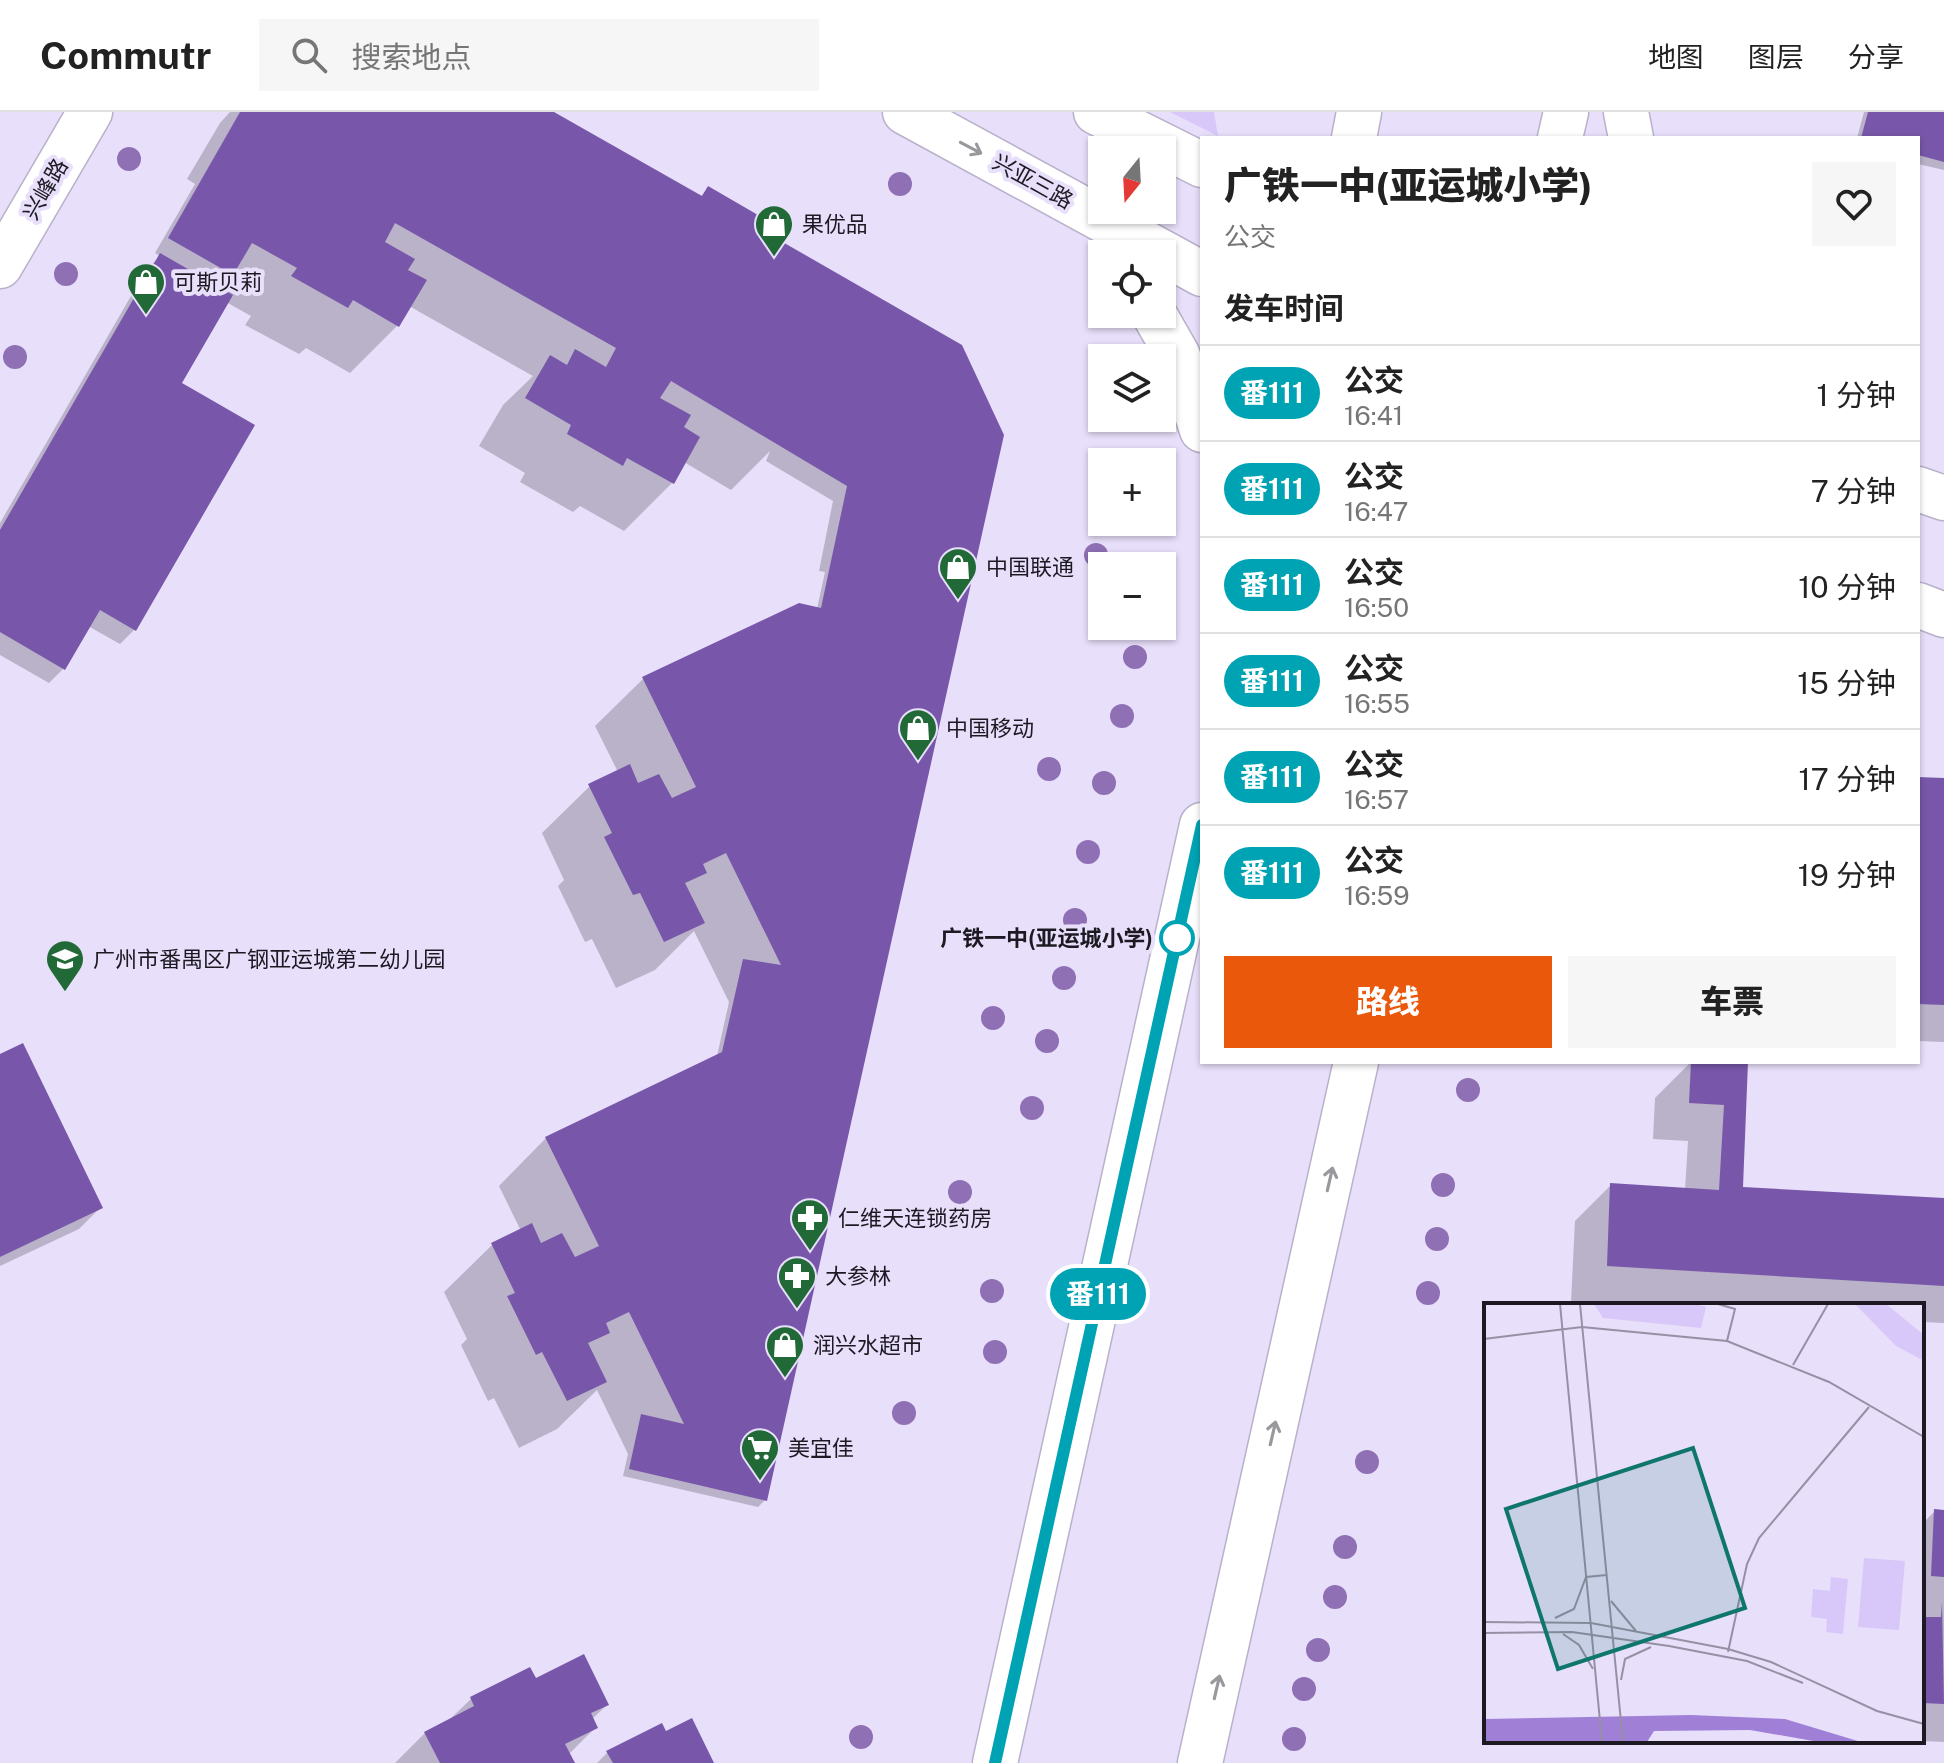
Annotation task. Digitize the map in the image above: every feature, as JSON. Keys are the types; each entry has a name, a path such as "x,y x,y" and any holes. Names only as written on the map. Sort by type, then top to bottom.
{"street":[{"name":"兴峰路","path":"0,266 90,112"},
{"name":"兴亚三路","path":"905,112 1200,273"},
{"path":"1096,112 1200,164"},
{"path":"1354,136 1359,112"},
{"path":"1560,136 1566,112"},
{"path":"1626,112 1631,136"},
{"path":"1038,184 1108,240"},
{"path":"1162,328 1178,356 1200,424"},
{"path":"1920,490 1944,498"},
{"path":"1920,606 1944,615"},
{"path":"1920,621 1944,627"},
{"path":"995,1763 1200,842"},
{"path":"1200,1763 1356,1064"}],"shaded area":[{"path":"1170,112 1214,112 1218,136"}],"building":[{"path":"240,112 554,112 702,196 708,186 765,219 760,229 962,345 1004,435 767,1501 629,1469 641,1414 684,1424 629,1312 606,1323 610,1333 588,1343 607,1382 567,1401 542,1352 536,1355 507,1296 515,1293 491,1243 532,1223 541,1243 562,1233 575,1257 599,1246 545,1137 722,1052 743,959 781,965 726,853 703,864 707,873 685,883 705,923 664,942 640,893 633,895 604,837 612,833 588,784 630,764 638,783 659,774 672,798 696,787 642,677 799,603 821,608 847,486 671,381 660,398 691,415 684,427 700,437 674,484 627,458 623,466 567,434 571,425 525,398 550,355 567,365 575,349 606,367 616,348 395,223 385,242 415,259 408,270 427,280 399,327 353,300 348,308 291,276 297,268 252,243 233,275 168,238"},
{"path":"1868,112 1944,112 1944,162 1920,156 1920,136 1862,136"},
{"path":"160,253 233,295 182,383 255,425 136,631 100,610 65,670 0,632 0,530"},
{"path":"1920,777 1944,778 1944,1005 1920,1004"},
{"path":"23,1043 103,1208 0,1257 0,1054"},
{"path":"1691,1064 1748,1064 1743,1187 1944,1198 1944,1286 1607,1266 1610,1183 1719,1190 1724,1105 1689,1103"},
{"path":"1934,1509 1944,1510 1944,1577 1931,1576"},
{"path":"1942,1602 1944,1704 1924,1703 1924,1617 1941,1617"},
{"path":"584,1654 609,1705 591,1713 598,1728 565,1744 575,1763 440,1763 424,1732 474,1706 470,1697 530,1667 536,1678"},
{"path":"692,1718 714,1763 613,1763 606,1751 662,1723 666,1731"}],"bus line":[{"name":"番111","path":"995,1763 1200,834"}],"place":[{"name":"果优品","path":"774,258"},
{"name":"可斯贝莉","path":"146,316"},
{"name":"中国联通","path":"958,601"},
{"name":"中国移动","path":"918,762"},
{"name":"广铁一中(亚运城小学)","path":"1177,938"},
{"name":"广州市番禺区广钢亚运城第二幼儿园","path":"65,993"},
{"name":"仁维天连锁药房","path":"810,1252"},
{"name":"大参林","path":"797,1310"},
{"name":"润兴水超市","path":"785,1379"},
{"name":"美宜佳","path":"760,1482"}]}
